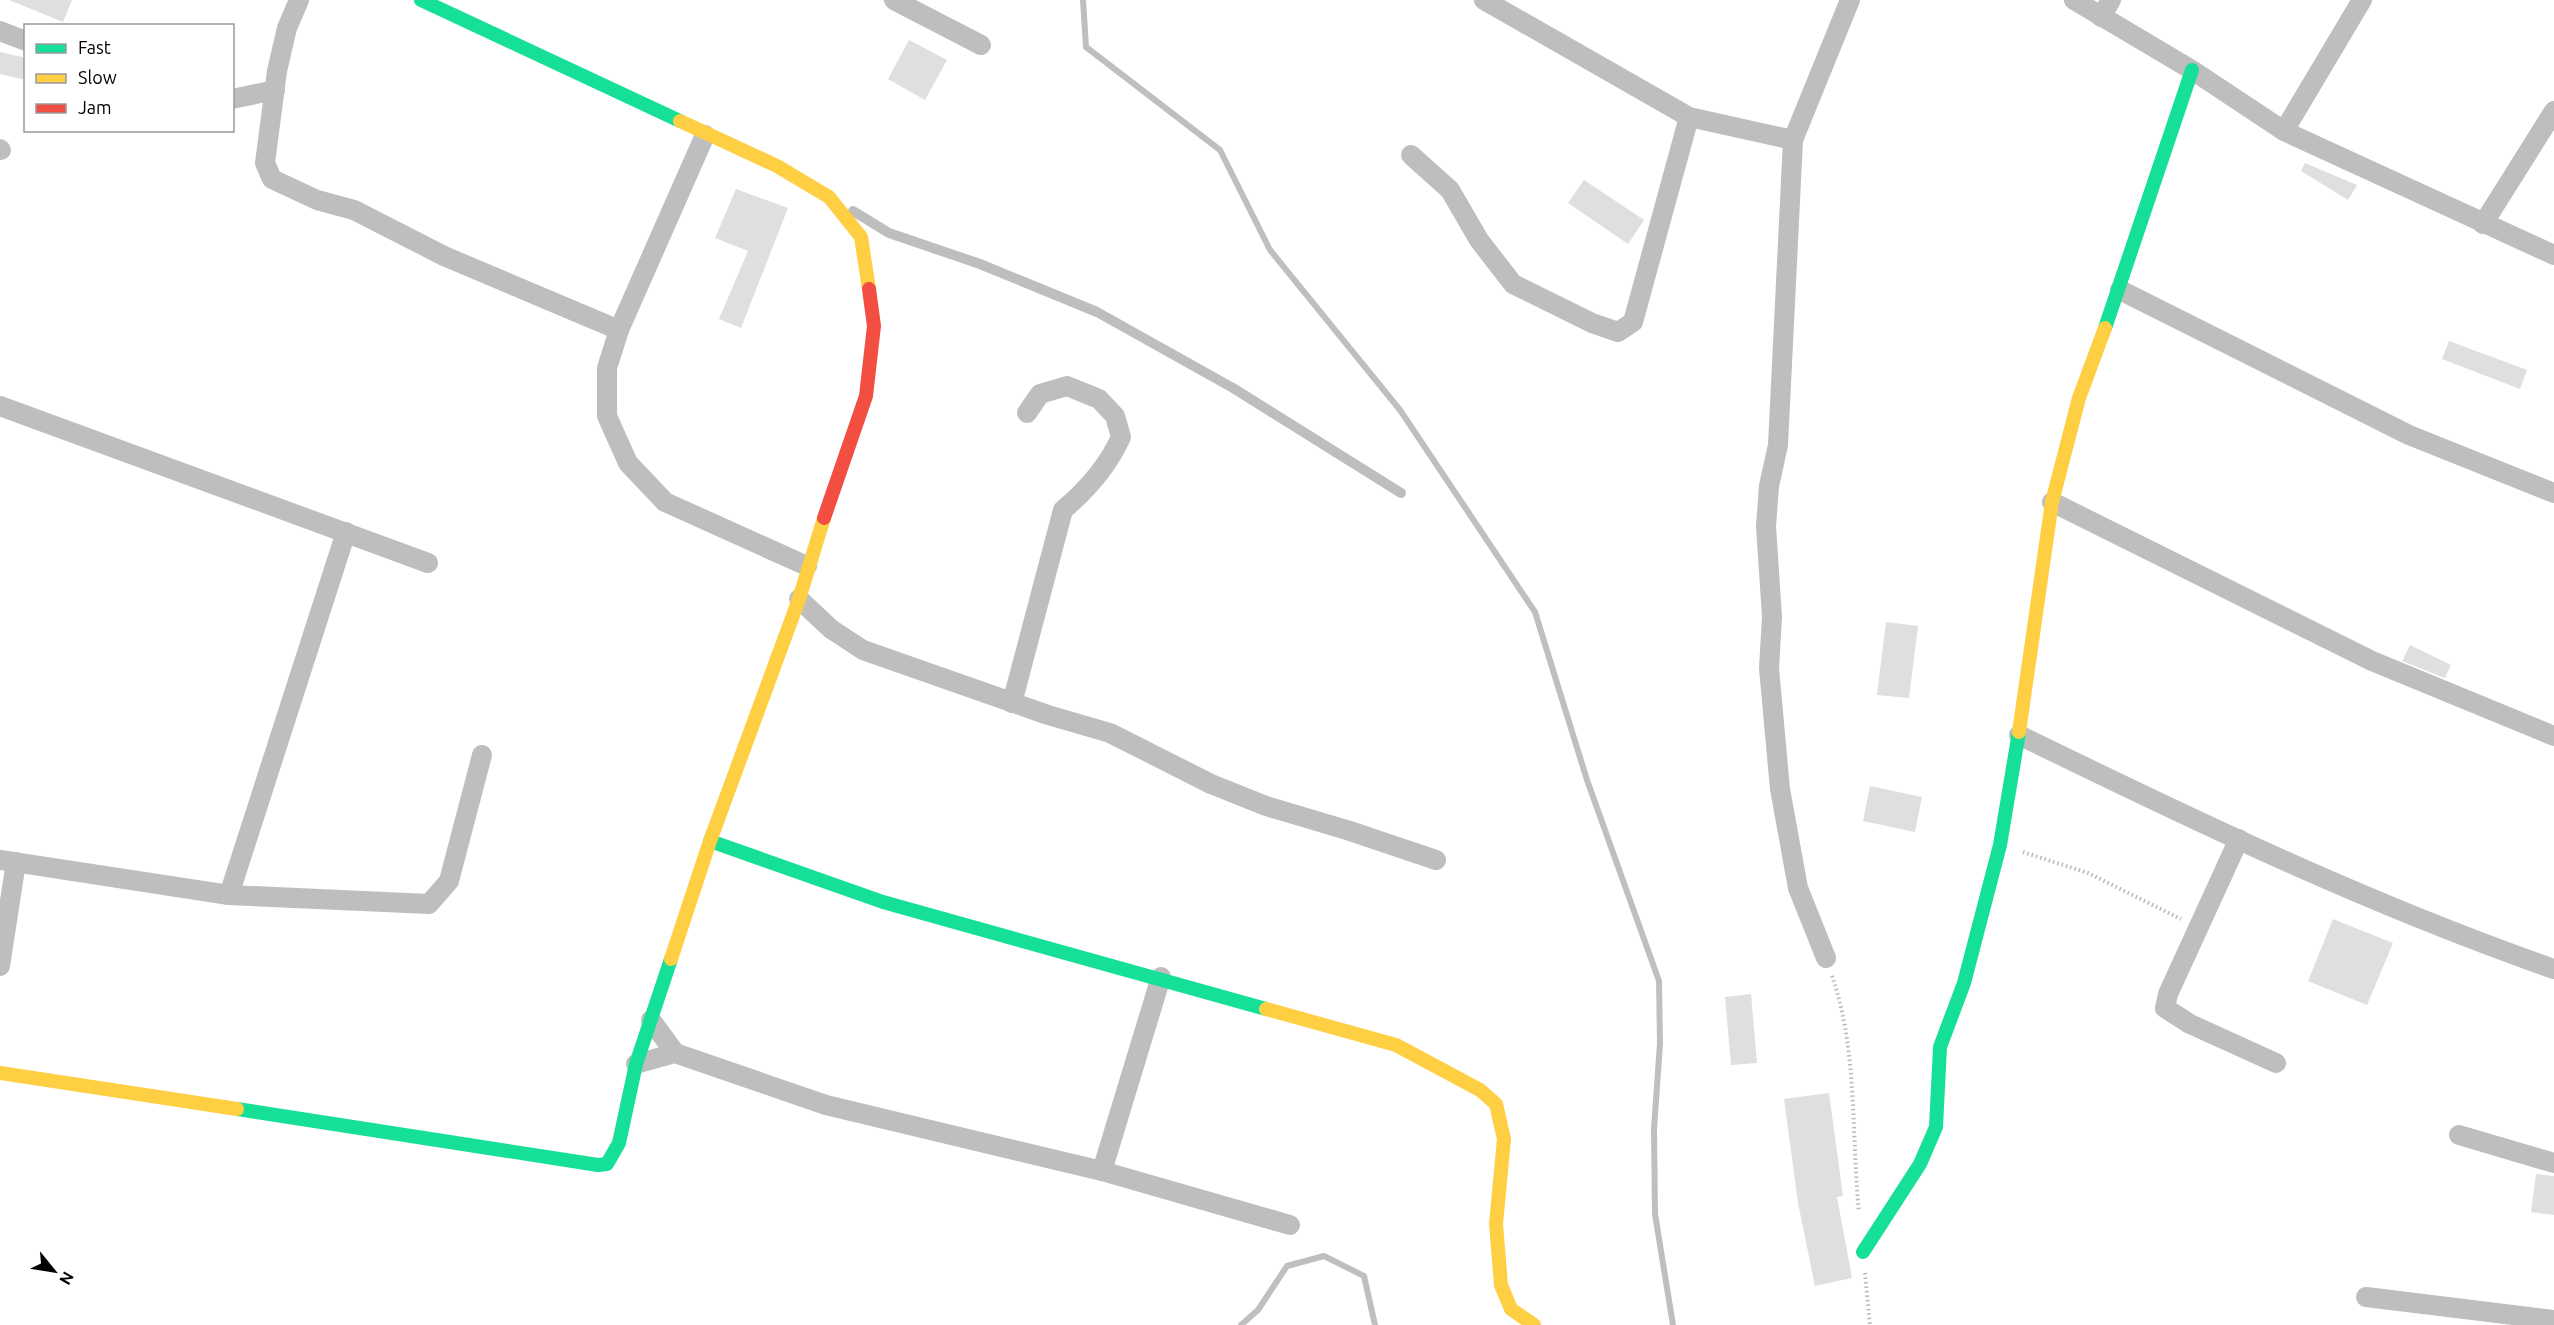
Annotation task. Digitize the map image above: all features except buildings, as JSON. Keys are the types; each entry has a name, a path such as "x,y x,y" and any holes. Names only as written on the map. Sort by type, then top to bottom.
{"street":[{"path":"299,0 287,28 275,90 265,163 272,179 317,200 354,210 444,256 619,330"},
{"path":"0,1072 598,1165 607,1164 619,1143 636,1064 710,841 799,599 807,566 866,396 874,326 861,237 829,197 777,166 705,135 421,0"},
{"path":"894,0 981,45"},
{"path":"1484,0 1689,117 1793,140"},
{"path":"1826,958 1798,888 1779,789 1769,668 1772,617 1766,526 1769,486 1778,445 1793,140 1850,0"},
{"path":"2074,0 2106,9 2284,131 2554,255"},
{"path":"2284,131 2362,0"},
{"path":"0,31 24,40"},
{"path":"1863,1252 1920,1164 1936,1127 1940,1047 1964,983 2000,845 2019,735 2052,502 2079,398 2120,290 2192,70"},
{"path":"234,99 275,90"},
{"path":"2483,224 2554,111"},
{"path":"1411,155 1450,190 1479,240 1513,284 1592,323 1618,332 1633,322 1689,117"},
{"path":"705,135 619,330 607,368 607,416 628,464 665,502 807,566"},
{"path":"2120,290 2409,435 2554,493"},
{"path":"1012,703 1064,510 1111,460 1121,437 1115,416 1099,399 1067,386 1040,394 1027,413"},
{"path":"0,406 428,563"},
{"path":"2052,502 2372,661 2554,736"},
{"path":"229,895 346,532"},
{"path":"799,599 831,629 863,650 1012,703 1110,733 1211,784 1266,806 1436,860"},
{"path":"2019,735 2239,839 2474,941 2554,969"},
{"path":"0,966 8,861 229,895 429,904 449,881 482,754"},
{"path":"2239,839 2168,994 2165,1008 2190,1024 2276,1063"},
{"path":"710,841 883,902 1161,977 1396,1045 1480,1090 1496,1104 1504,1139 1496,1224 1501,1285 1511,1309 1534,1325"},
{"path":"1102,1171 1161,977"},
{"path":"651,1020 675,1053"},
{"path":"636,1064 675,1053 826,1105 1102,1171 1290,1225"},
{"path":"2459,1135 2554,1163"},
{"path":"2366,1296 2554,1320"}],"lane":[{"path":"829,197 889,233 980,264 1097,312 1233,388 1401,493"}],"path":[{"path":"2000,845 2088,873 2198,927"},
{"path":"1826,958 1842,1006 1852,1082 1860,1216"},
{"path":"1863,1252 1870,1325"}],"waterway":[{"path":"1083,0 1086,47 1220,150 1270,250 1400,410 1535,612 1587,780 1659,981 1660,1043 1654,1129 1655,1214 1673,1325"},
{"path":"1241,1325 1258,1310 1287,1266 1324,1256 1364,1276 1375,1325"}],"traffic: fast":[{"path":"421,0 680,121"},
{"path":"2105,328 2192,70"},
{"path":"1863,1252 1920,1164 1936,1127 1940,1047 1964,983 2000,845 2019,732"},
{"path":"710,841 883,902 1266,1009"},
{"path":"237,1109 598,1165 607,1164 619,1143 636,1064 671,959"}],"traffic: slow":[{"path":"680,121 777,166 829,197 861,237 869,289"},
{"path":"2019,732 2052,502 2079,398 2105,328"},
{"path":"671,959 710,841 799,599 824,518"},
{"path":"1266,1009 1396,1045 1480,1090 1496,1104 1504,1139 1496,1224 1501,1285 1511,1309 1534,1325"},
{"path":"0,1073 237,1109"}],"traffic: jam":[{"path":"824,518 866,396 874,326 869,289"}]}
